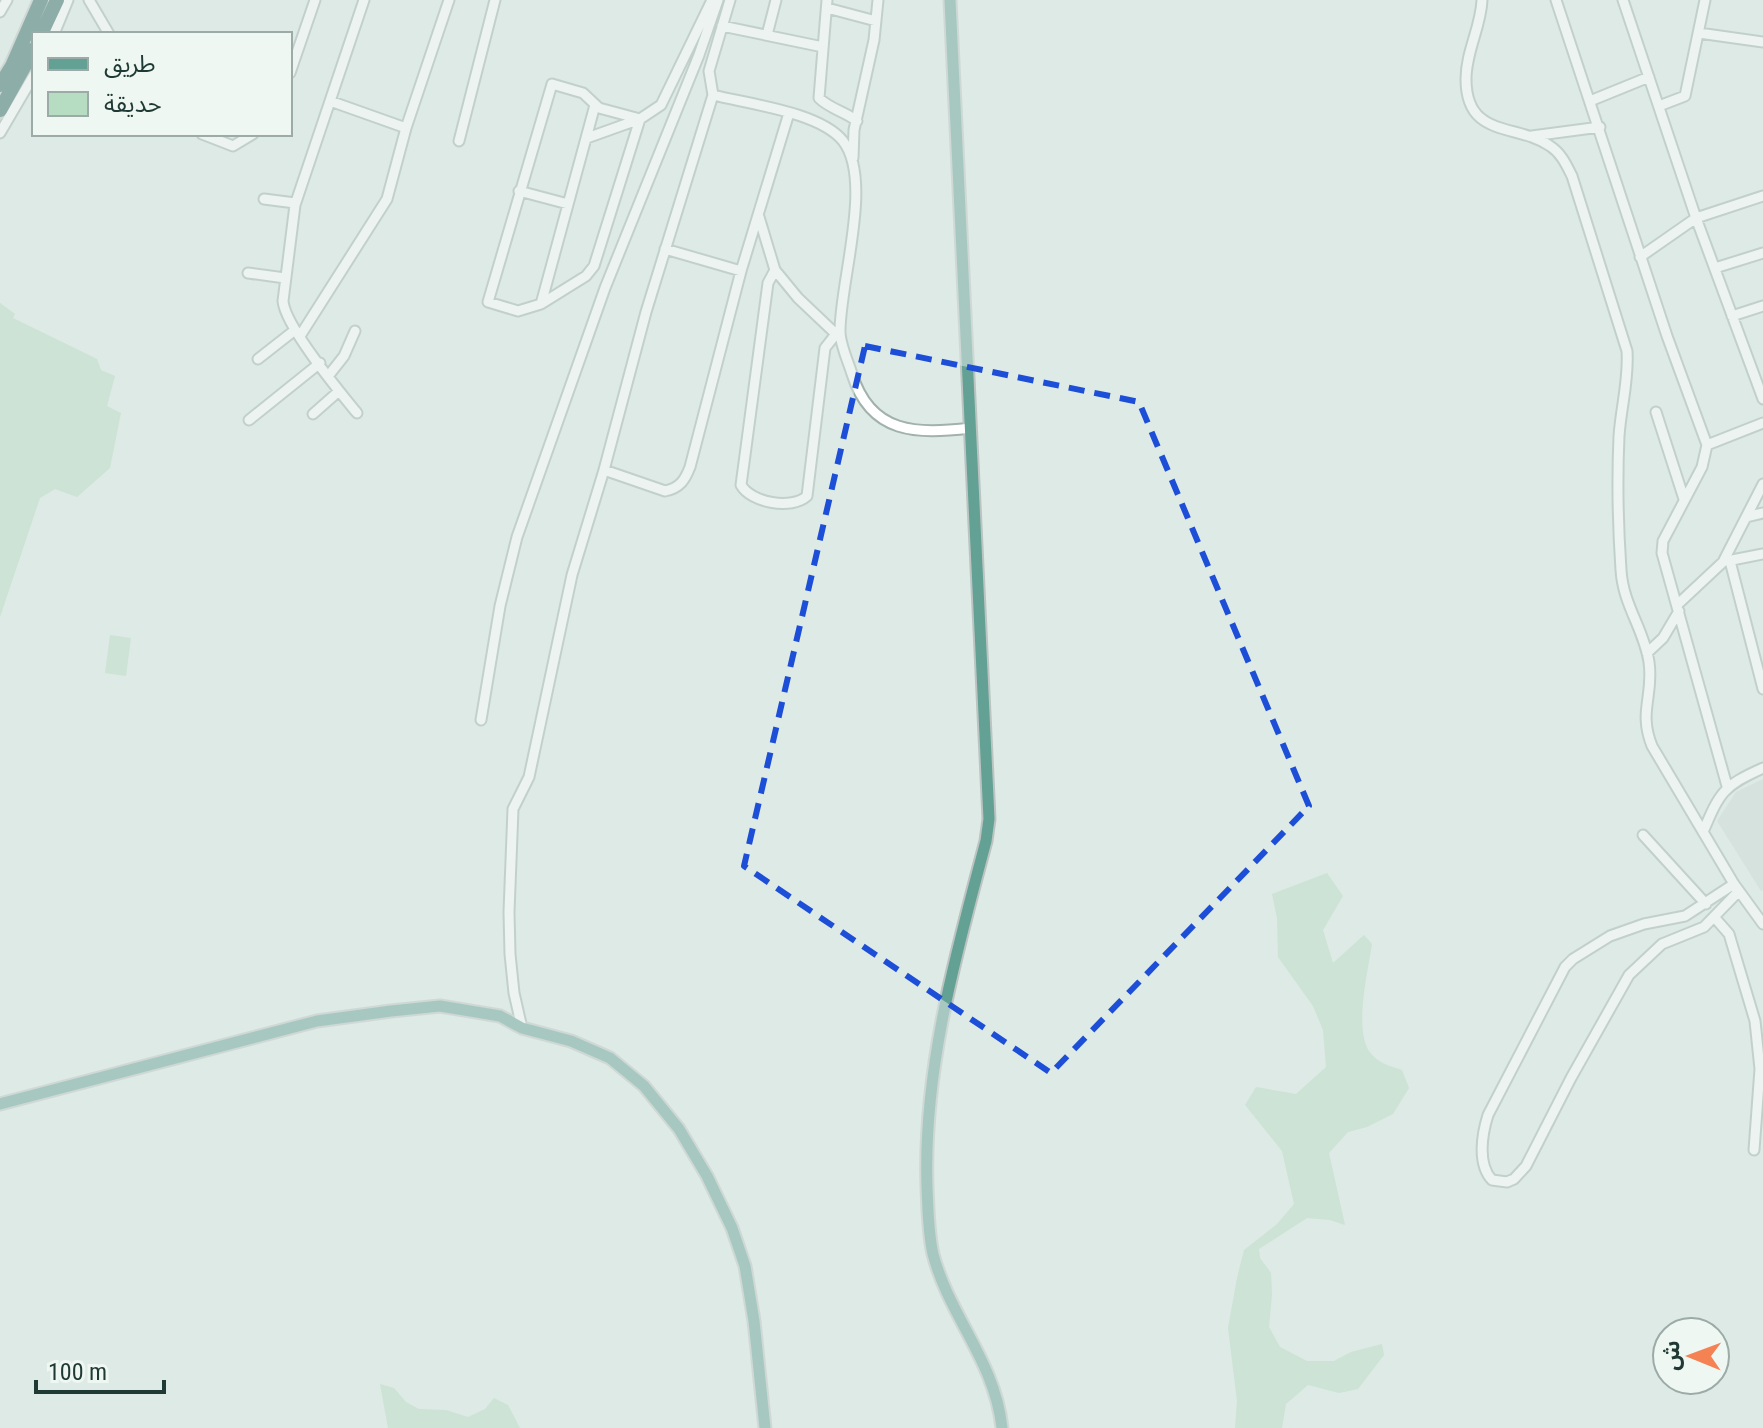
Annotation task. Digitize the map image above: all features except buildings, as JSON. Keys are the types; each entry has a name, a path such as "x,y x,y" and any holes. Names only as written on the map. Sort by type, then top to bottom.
{"highway":[{"path":"0,85 12,66 41,0"},
{"path":"42,32 57,0"},
{"path":"0,110 32,53"}],"main road":[{"path":"950,0 989,819 945,1001 925,1143 928,1218 933,1251 942,1283 986,1364 1002,1428"},
{"path":"0,1104 317,1021 440,1006 500,1016 522,1028 571,1041 610,1058 644,1086 679,1129 713,1189 732,1228 745,1266 765,1428"}],"street":[{"path":"0,12 7,0"},
{"path":"55,32 68,0"},
{"path":"89,0 108,32"},
{"path":"292,67 315,0"},
{"path":"357,413 283,309 295,203 364,0"},
{"path":"258,359 298,333 382,208 449,0"},
{"path":"459,141 495,0"},
{"path":"587,138 640,119 661,105 715,0"},
{"path":"481,720 500,606 517,537 605,288 699,55 715,0"},
{"path":"522,1028 510,954 513,809 529,777 568,589 665,249 713,95 709,71 730,0"},
{"path":"767,35 776,0"},
{"path":"775,270 768,283 741,485 745,494 758,500 793,503 807,496 825,348 838,336 855,198 853,163 857,121 874,40 878,0"},
{"path":"1482,0 1468,59 1468,96 1486,123 1503,131 1530,136 1550,146 1561,156 1572,176 1627,351 1628,379 1619,444 1621,568 1627,604 1643,637 1650,672 1645,729 1736,888 1763,924"},
{"path":"1556,0 1640,257 1707,445 1702,467 1662,546 1727,786"},
{"path":"1623,0 1696,218 1763,399"},
{"path":"1659,106 1685,96 1705,0"},
{"path":"857,121 846,113 828,107 819,98 827,4 876,21"},
{"path":"722,26 823,47"},
{"path":"1699,33 1763,42"},
{"path":"1590,101 1649,77"},
{"path":"0,133 32,78"},
{"path":"552,84 583,93 595,105 640,119 594,266 586,276 541,304 518,311 488,302 552,84"},
{"path":"713,95 822,124 843,140 853,163"},
{"path":"330,101 406,128"},
{"path":"541,304 595,105"},
{"path":"604,470 665,491 674,489 685,480 741,271 789,113"},
{"path":"1530,136 1600,127"},
{"path":"206,136 233,146 250,136"},
{"path":"519,191 568,204"},
{"path":"1640,257 1696,218 1763,196"},
{"path":"264,199 295,203"},
{"path":"759,217 775,270 798,298 838,336 861,396 879,417 892,424 920,431 971,428"},
{"path":"665,249 741,271"},
{"path":"1715,268 1763,253"},
{"path":"248,273 285,278"},
{"path":"1732,316 1763,306"},
{"path":"329,375 344,356 355,331"},
{"path":"1750,363 1763,359"},
{"path":"249,420 320,363"},
{"path":"313,414 339,391"},
{"path":"1656,412 1684,499"},
{"path":"1707,445 1763,423"},
{"path":"1647,653 1663,638 1678,608 1726,561 1763,484"},
{"path":"1746,517 1763,513"},
{"path":"1726,561 1763,554"},
{"path":"1726,561 1763,689"},
{"path":"1703,832 1717,798 1727,786 1763,768"},
{"path":"1643,835 1706,904"},
{"path":"1736,888 1715,918 1704,927 1662,944 1629,975 1526,1166 1507,1182 1492,1180 1484,1169 1483,1160 1484,1128 1488,1115 1565,967 1610,936 1644,924 1685,916 1736,888"},
{"path":"1715,918 1729,934 1755,1021 1760,1069 1754,1150"}],"highlighted area":[{"path":"865,346 1139,402 1309,806 1051,1073 744,866"}],"shaded area":[{"path":"1763,779 1761,891 1717,821 1736,792"}],"green space":[{"path":"0,303 15,314 13,318 97,359 101,370 115,376 107,406 121,413 110,468 77,497 55,489 40,498 0,617"},
{"path":"110,635 131,638 126,676 105,673"},
{"path":"1327,873 1343,896 1323,930 1333,963 1364,935 1372,944 1363,999 1365,1041 1376,1058 1402,1070 1409,1088 1393,1114 1367,1127 1348,1132 1329,1153 1345,1225 1307,1218 1259,1249 1260,1258 1271,1273 1269,1327 1280,1347 1307,1361 1334,1361 1351,1352 1382,1344 1384,1355 1358,1389 1339,1393 1308,1385 1286,1404 1282,1428 1235,1428 1237,1401 1228,1328 1244,1250 1277,1224 1294,1204 1282,1151 1245,1105 1256,1087 1296,1094 1326,1067 1323,1030 1313,1006 1278,957 1277,918 1272,894"},
{"path":"380,1384 394,1388 406,1402 419,1409 446,1410 468,1417 485,1409 494,1398 508,1405 520,1428 388,1428"}]}
